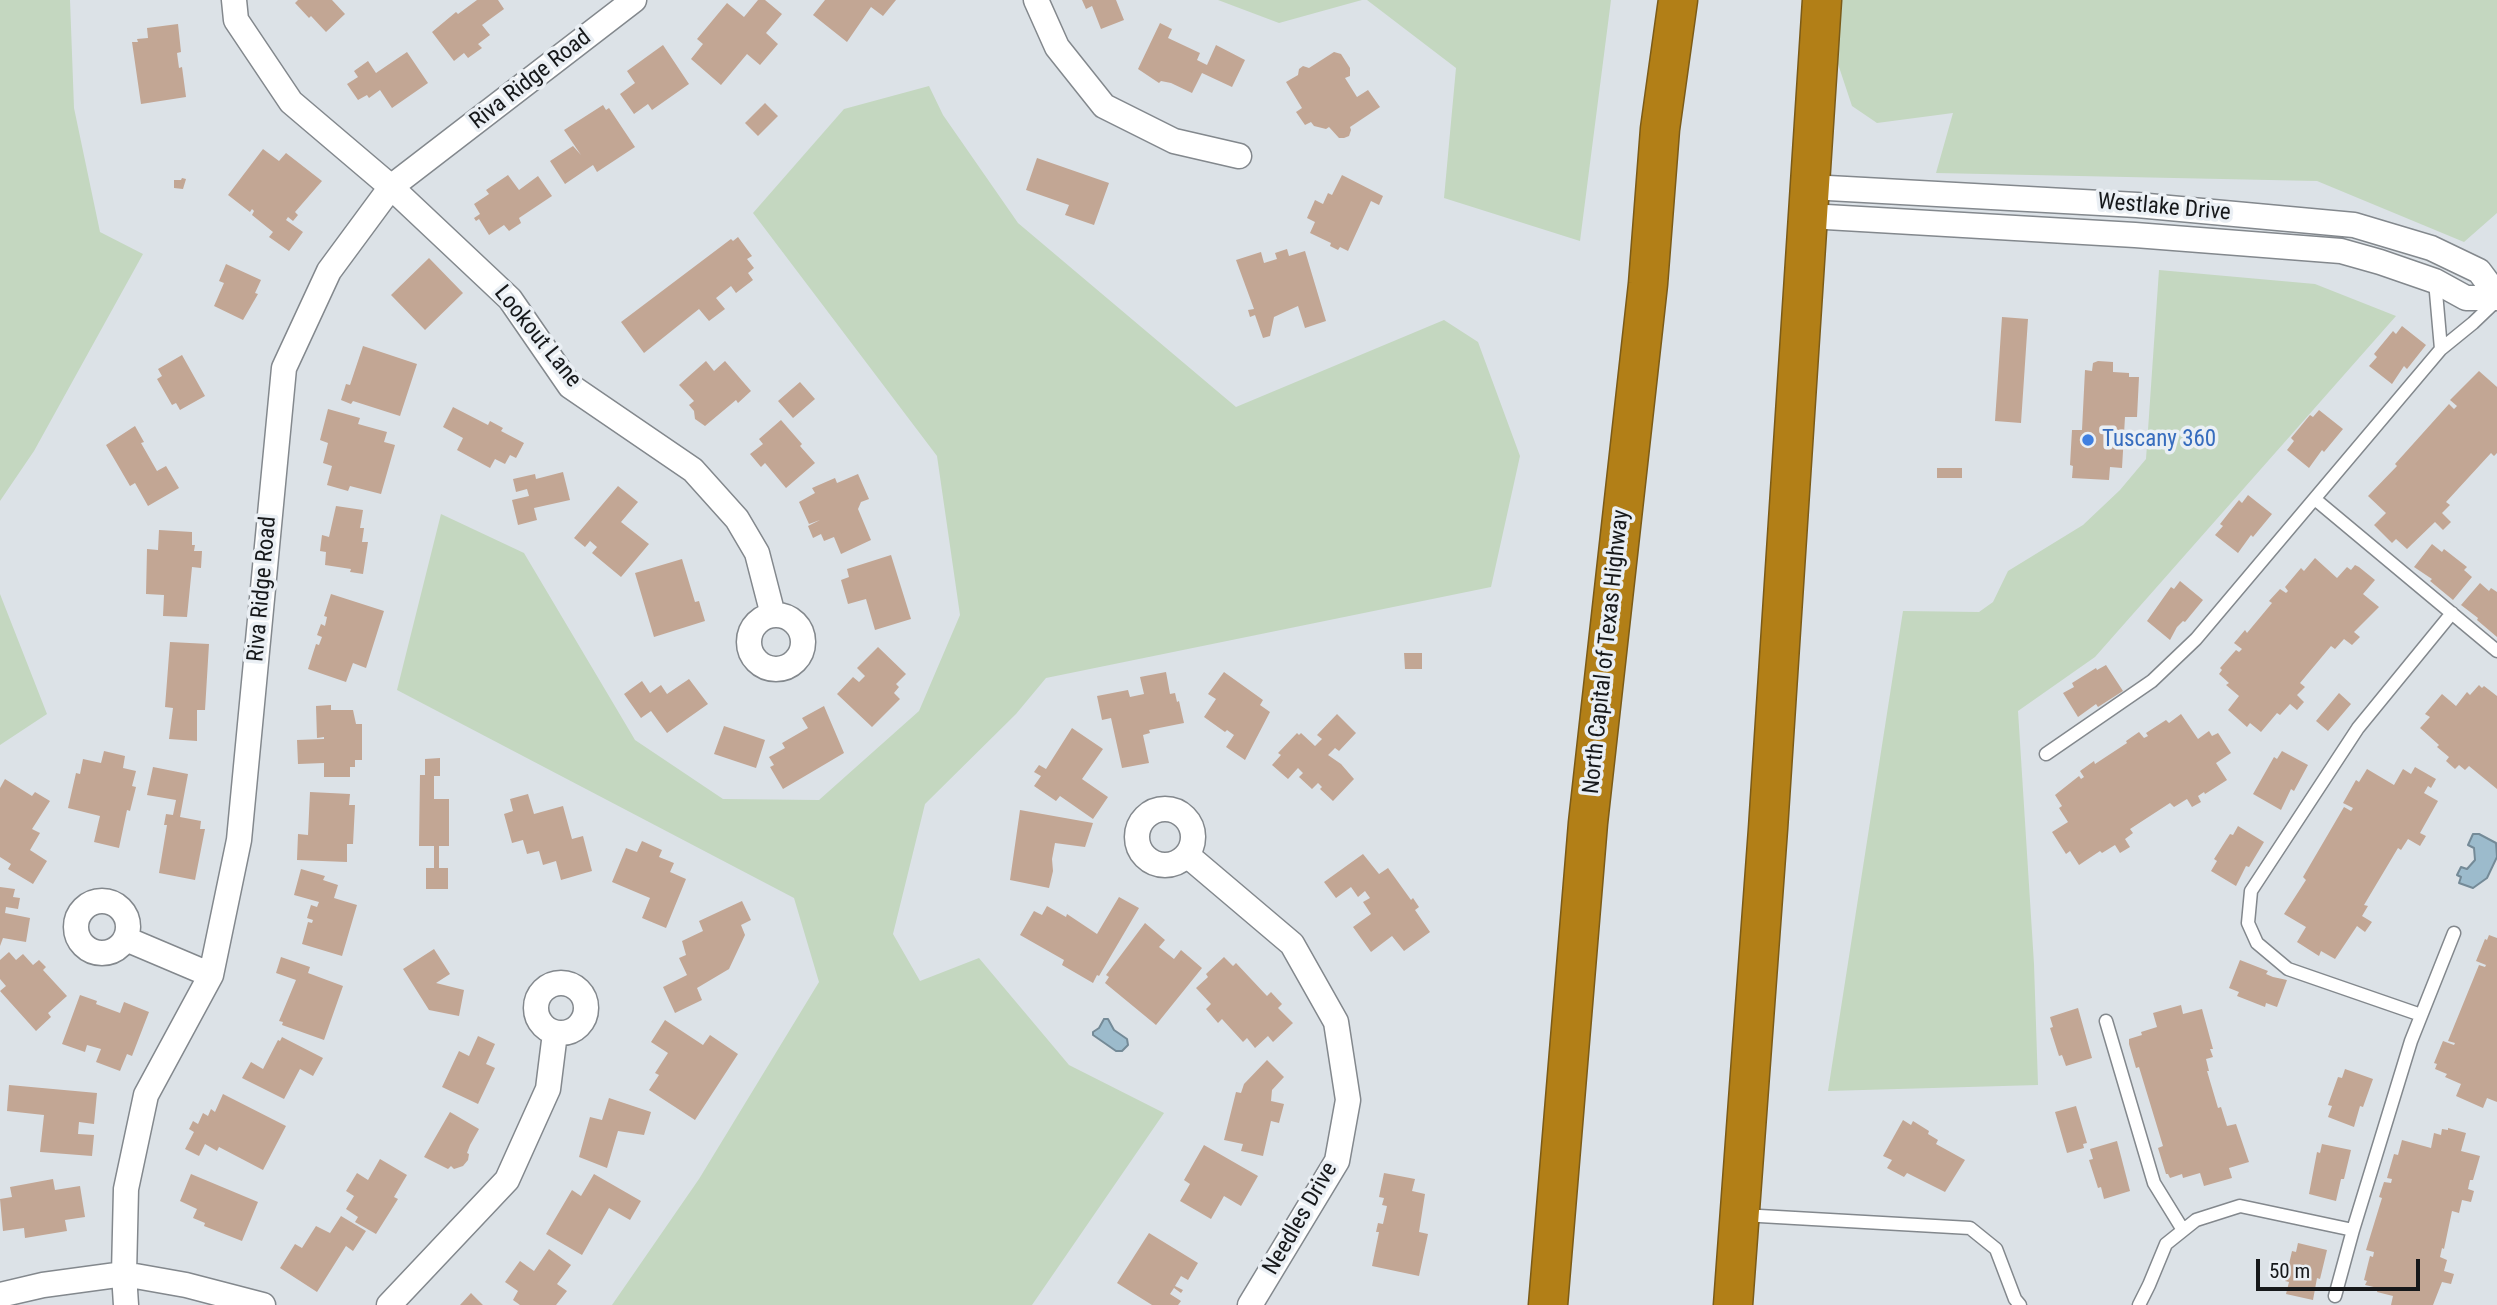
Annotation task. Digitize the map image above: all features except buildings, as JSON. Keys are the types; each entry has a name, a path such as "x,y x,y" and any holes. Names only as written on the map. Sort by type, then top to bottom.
{"highway":[{"name":"North Capital of Texas Highway","path":"1548,1305 1588,823 1648,284 1660,129 1678,0"},
{"path":"1733,1305 1768,830 1822,0"}],"street":[{"name":"Lookout Lane","path":"234,0 236,20 291,102 391,187 510,299 570,386 693,470 737,519 757,553 773,615"},
{"name":"Riva Ridge Road","path":"126,1305 126,1189 146,1095 211,975 239,840 284,368 329,271 391,187 634,0"},
{"path":"1036,0 1057,47 1104,106 1174,141 1239,156"},
{"name":"Westlake Drive","path":"1810,202 2135,235 2341,251 2435,281 2466,298 2497,298"},
{"name":"Westlake Drive","path":"1810,202 2137,205 2354,225 2431,248 2479,271 2497,298"},
{"name":"Needles Drive","path":"1187,855 1292,944 1336,1022 1349,1100 1336,1161 1250,1305"},
{"path":"126,939 211,975"},
{"path":"390,1305 507,1180 548,1089 555,1033"},
{"path":"0,1295 43,1285 124,1274 263,1305"}],"lane":[{"path":"2435,281 2441,349"},
{"path":"2046,754 2152,681 2196,639 2441,349 2473,323 2497,298"},
{"path":"2316,500 2497,651"},
{"path":"2421,1015 2288,969 2257,943 2248,923 2251,891 2358,728 2452,613"},
{"path":"2335,1296 2411,1041 2454,933"},
{"path":"2106,1021 2154,1182 2183,1230"},
{"path":"2139,1305 2166,1244 2196,1220 2240,1206 2353,1230"},
{"path":"1738,1215 1970,1228 1996,1249 2015,1299 2020,1305"}],"green space":[{"path":"0,0 70,0 74,108 100,232 143,254 34,451 0,501"},
{"path":"1218,0 1362,0 1279,23"},
{"path":"1367,0 1611,0 1580,241 1444,198 1456,68"},
{"path":"1829,0 2497,0 2497,213 2464,242 2317,181 1936,173 1953,113 1877,123 1852,106 1827,31"},
{"path":"929,86 943,115 1018,223 1236,407 1444,320 1478,342 1520,456 1491,587 1046,678 1016,714 925,804 893,934 920,981 979,958 1069,1065 1164,1113 1032,1305 612,1305 699,1179 819,982 794,898 397,690 441,514 524,553 635,740 723,799 819,800 919,711 960,615 937,456 753,213 844,109"},
{"path":"2159,270 2315,284 2396,316 2095,657 2018,711 2034,964 2038,1085 1828,1091 1903,611 1979,612 1993,602 2008,571 2083,525 2120,490 2146,459"},
{"path":"0,594 47,714 0,745"}],"water":[{"path":"2473,834 2479,834 2496,843 2497,857 2487,878 2473,888 2459,883 2461,877 2457,875 2461,867 2467,869 2475,860 2474,848 2468,845"},
{"path":"1104,1019 1108,1019 1114,1030 1127,1039 1128,1045 1122,1051 1116,1051 1093,1035"}],"place":[{"name":"Tuscany 360","path":"2088,440"}]}
